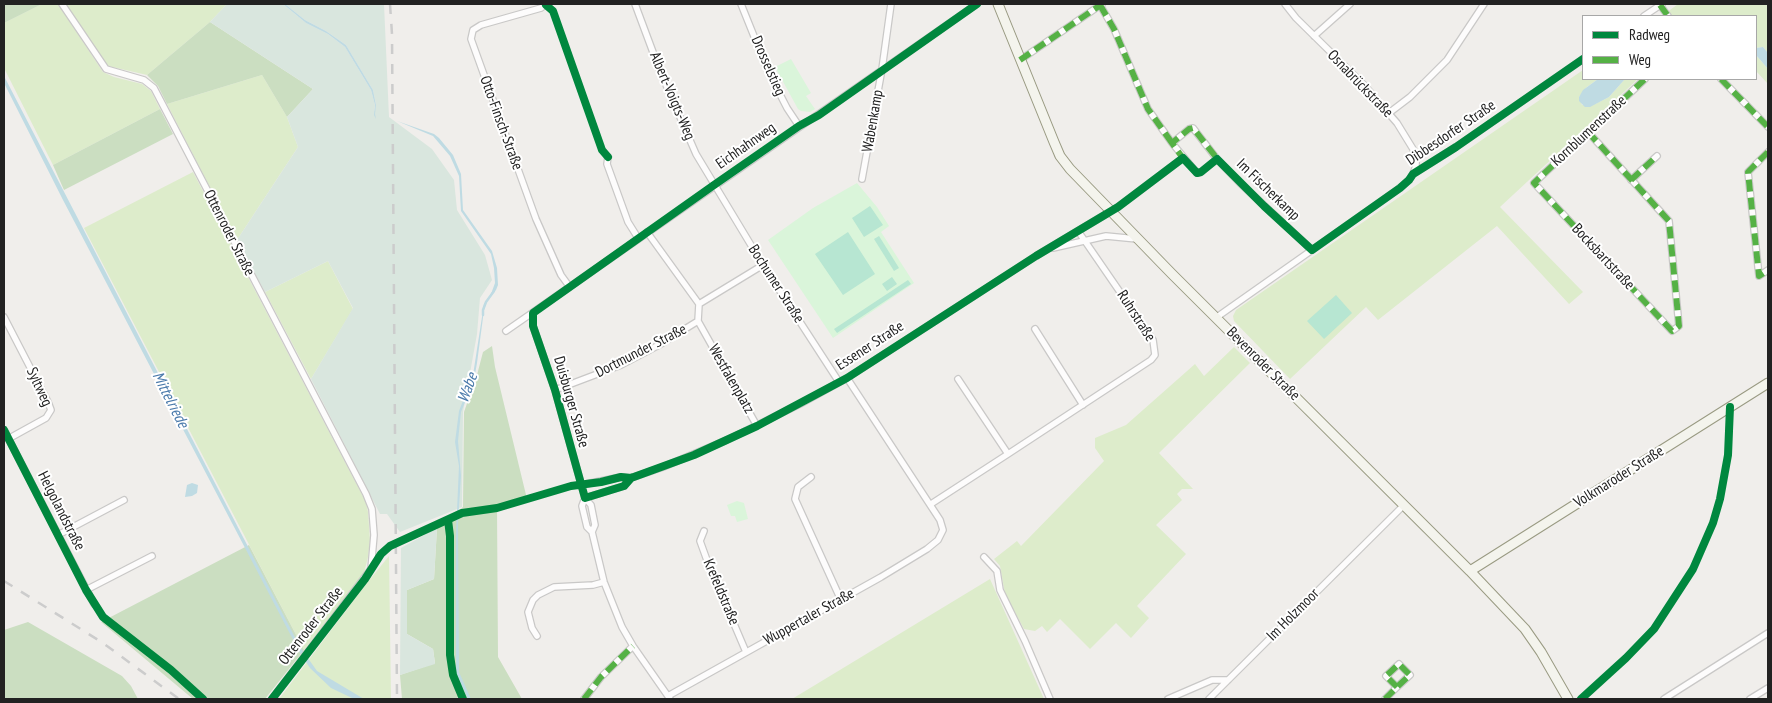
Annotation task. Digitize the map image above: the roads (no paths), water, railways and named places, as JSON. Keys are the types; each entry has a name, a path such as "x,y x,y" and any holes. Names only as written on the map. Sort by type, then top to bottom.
{"main road":[{"name":"Bevenroder Straße","path":"998,4 1060,156 1138,239 1470,571 1525,629 1541,652 1568,699"},
{"name":"Volkmaroder Straße","path":"1470,571 1768,383"}],"street":[{"name":"Ottenroder Straße","path":"62,4 106,69 144,80 154,88 370,504 374,516 371,569 272,699"},
{"name":"Otto-Finsch-Straße","path":"546,4 541,8 480,25 473,30 471,39 536,219 561,275 569,286"},
{"name":"Albert-Voigts-Weg","path":"635,4 675,106 696,154 714,185"},
{"name":"Drosselstieg","path":"741,4 768,71 787,108 799,126"},
{"name":"Wabenkamp","path":"862,179 882,69 891,4"},
{"name":"Eichhahnweg","path":"506,331 976,4"},
{"path":"1020,60 1101,4"},
{"name":"Im Fischerkamp","path":"1101,4 1114,29 1148,109 1183,158 1197,173 1202,172 1217,159"},
{"name":"Osnabrückstraße","path":"1285,4 1390,113 1416,156 1416,166 1413,174"},
{"path":"1314,36 1350,4"},
{"path":"1390,113 1446,60 1484,4"},
{"path":"1645,15 1661,4 1667,15"},
{"name":"Dibbesdorfer Straße","path":"1217,317 1400,188 1413,174 1456,148 1582,60"},
{"name":"Kornblumenstraße","path":"1534,183 1644,80"},
{"path":"1722,80 1768,127"},
{"name":"Im Fischerkamp","path":"1172,142 1194,128 1217,159 1312,250"},
{"path":"1588,132 1631,180 1657,156"},
{"path":"1768,152 1748,172 1759,276 1768,270"},
{"path":"608,157 607,164 628,222 638,238"},
{"path":"1111,211 1183,158"},
{"name":"Bocksbartstraße","path":"1534,183 1672,331 1679,326 1669,221 1631,180"},
{"name":"Bochumer Straße","path":"714,185 839,382"},
{"name":"Essener Straße","path":"581,485 621,477 631,478 694,455 757,426 847,378 1046,250 1111,211"},
{"name":"Ruhrstraße","path":"931,504 1155,356 1156,349 1153,340 1078,231"},
{"path":"648,232 699,304 698,321"},
{"name":"Essener Straße","path":"1046,250 1106,236 1138,239"},
{"path":"699,304 763,265"},
{"name":"Duisburger Straße","path":"533,313 533,326 555,390 585,498 582,506 584,516 587,527 592,532 604,582 622,627 669,698"},
{"name":"Syltweg","path":"4,317 51,410 49,416 8,439"},
{"name":"Dortmunder Straße","path":"555,390 621,365 698,321"},
{"name":"Westfalenplatz","path":"698,321 757,426"},
{"path":"1035,329 1083,405"},
{"path":"847,378 931,504"},
{"path":"958,379 1008,454"},
{"name":"Helgolandstraße","path":"4,430 94,604"},
{"path":"811,477 798,487 795,499 841,600"},
{"name":"Essener Straße","path":"585,498 624,486 631,478"},
{"name":"Helgolandstraße","path":"58,536 124,500"},
{"name":"Wuppertaler Straße","path":"669,698 928,549 938,540 943,530 931,504"},
{"name":"Im Holzmoor","path":"1209,699 1404,505"},
{"name":"Krefeldstraße","path":"704,531 700,541 746,652"},
{"path":"86,590 152,556"},
{"path":"984,557 997,571 1000,590 1050,699"},
{"path":"537,636 532,628 528,612 533,600 538,595 554,587 593,585 604,582"},
{"path":"1664,699 1768,633"},
{"path":"584,699 601,677 633,646"},
{"path":"1168,699 1212,680 1228,680"},
{"path":"1384,699 1397,688"},
{"path":"1750,699 1768,688"},
{"path":"1760,693 1763,699"}],"water":[{"path":"283,4 346,45 373,90 376,105 376,119 374,115 375,105 371,90 345,47 328,34 306,23"},
{"path":"1763,47 1768,53 1768,69 1757,56 1757,48"},
{"name":"Mittelriede","path":"4,76 300,647 317,671 364,699 352,698 331,688 310,668 300,653 63,200 4,83"},
{"path":"1597,80 1624,80 1609,97 1590,107 1585,107 1579,101 1583,90"},
{"path":"397,121 434,134 453,155 461,174 463,210 492,251 497,268 498,285 487,301 484,310 474,380 461,412 458,441 461,476 458,523 459,672 471,699 468,699 456,674 456,533 459,466 455,442 459,411 473,375 484,304 491,294 495,283 494,268 491,254 461,211 459,176 450,156 433,136"},
{"path":"192,483 198,485 197,493 185,497 187,485"}],"waterway":[{"name":"Wabe","path":"483,315 486,302 494,291"}],"railway":[{"path":"390,4 392,34 397,699"},
{"path":"4,581 103,643 179,699"}]}
